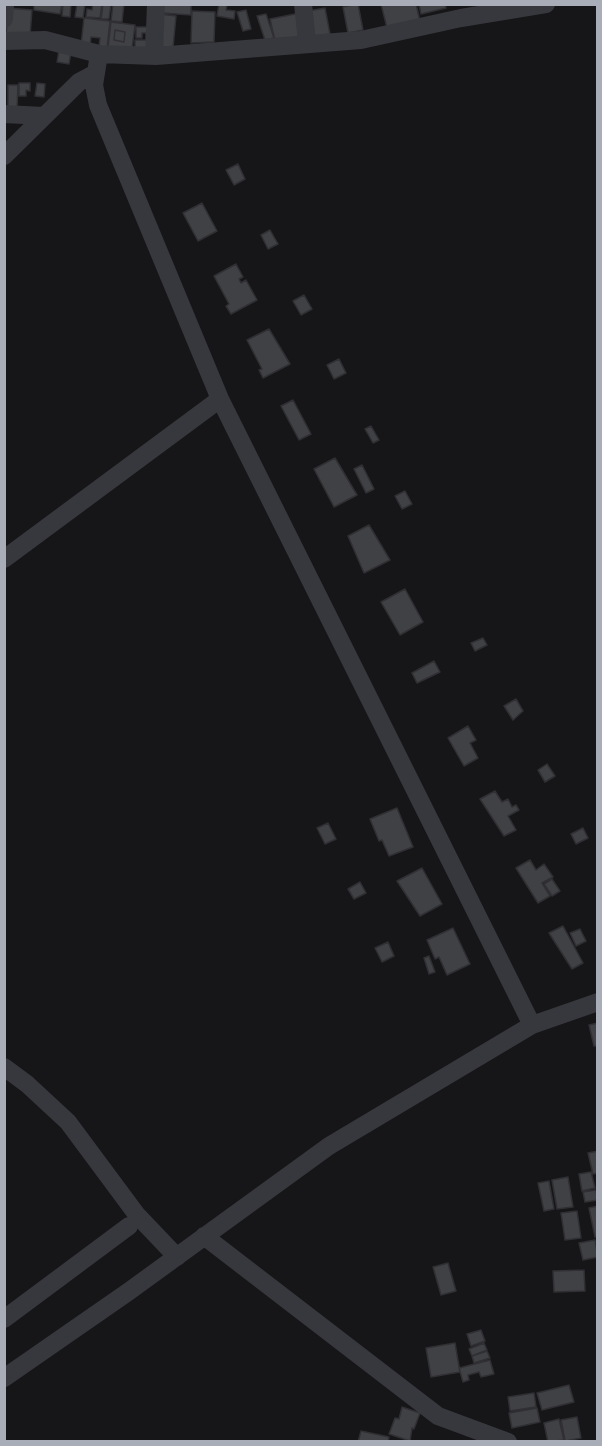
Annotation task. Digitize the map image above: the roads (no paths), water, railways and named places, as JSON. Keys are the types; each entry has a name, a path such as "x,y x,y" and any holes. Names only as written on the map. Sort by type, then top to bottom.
{"street":[{"path":"4,19 5,4"},
{"path":"154,56 156,4"},
{"path":"303,4 307,42"},
{"path":"4,41 45,39 99,54 154,56 307,42 310,45 361,40 461,18 546,4"},
{"path":"99,54 94,85 98,105 220,399 532,1025"},
{"path":"4,156 79,82 96,72"},
{"path":"4,114 44,116"},
{"path":"4,559 220,399"},
{"path":"4,1378 177,1257 329,1146 532,1025 597,1002"},
{"path":"4,1067 27,1084 68,1122 137,1215 177,1257"},
{"path":"4,1319 129,1226"},
{"path":"204,1236 438,1416 508,1442"}]}
